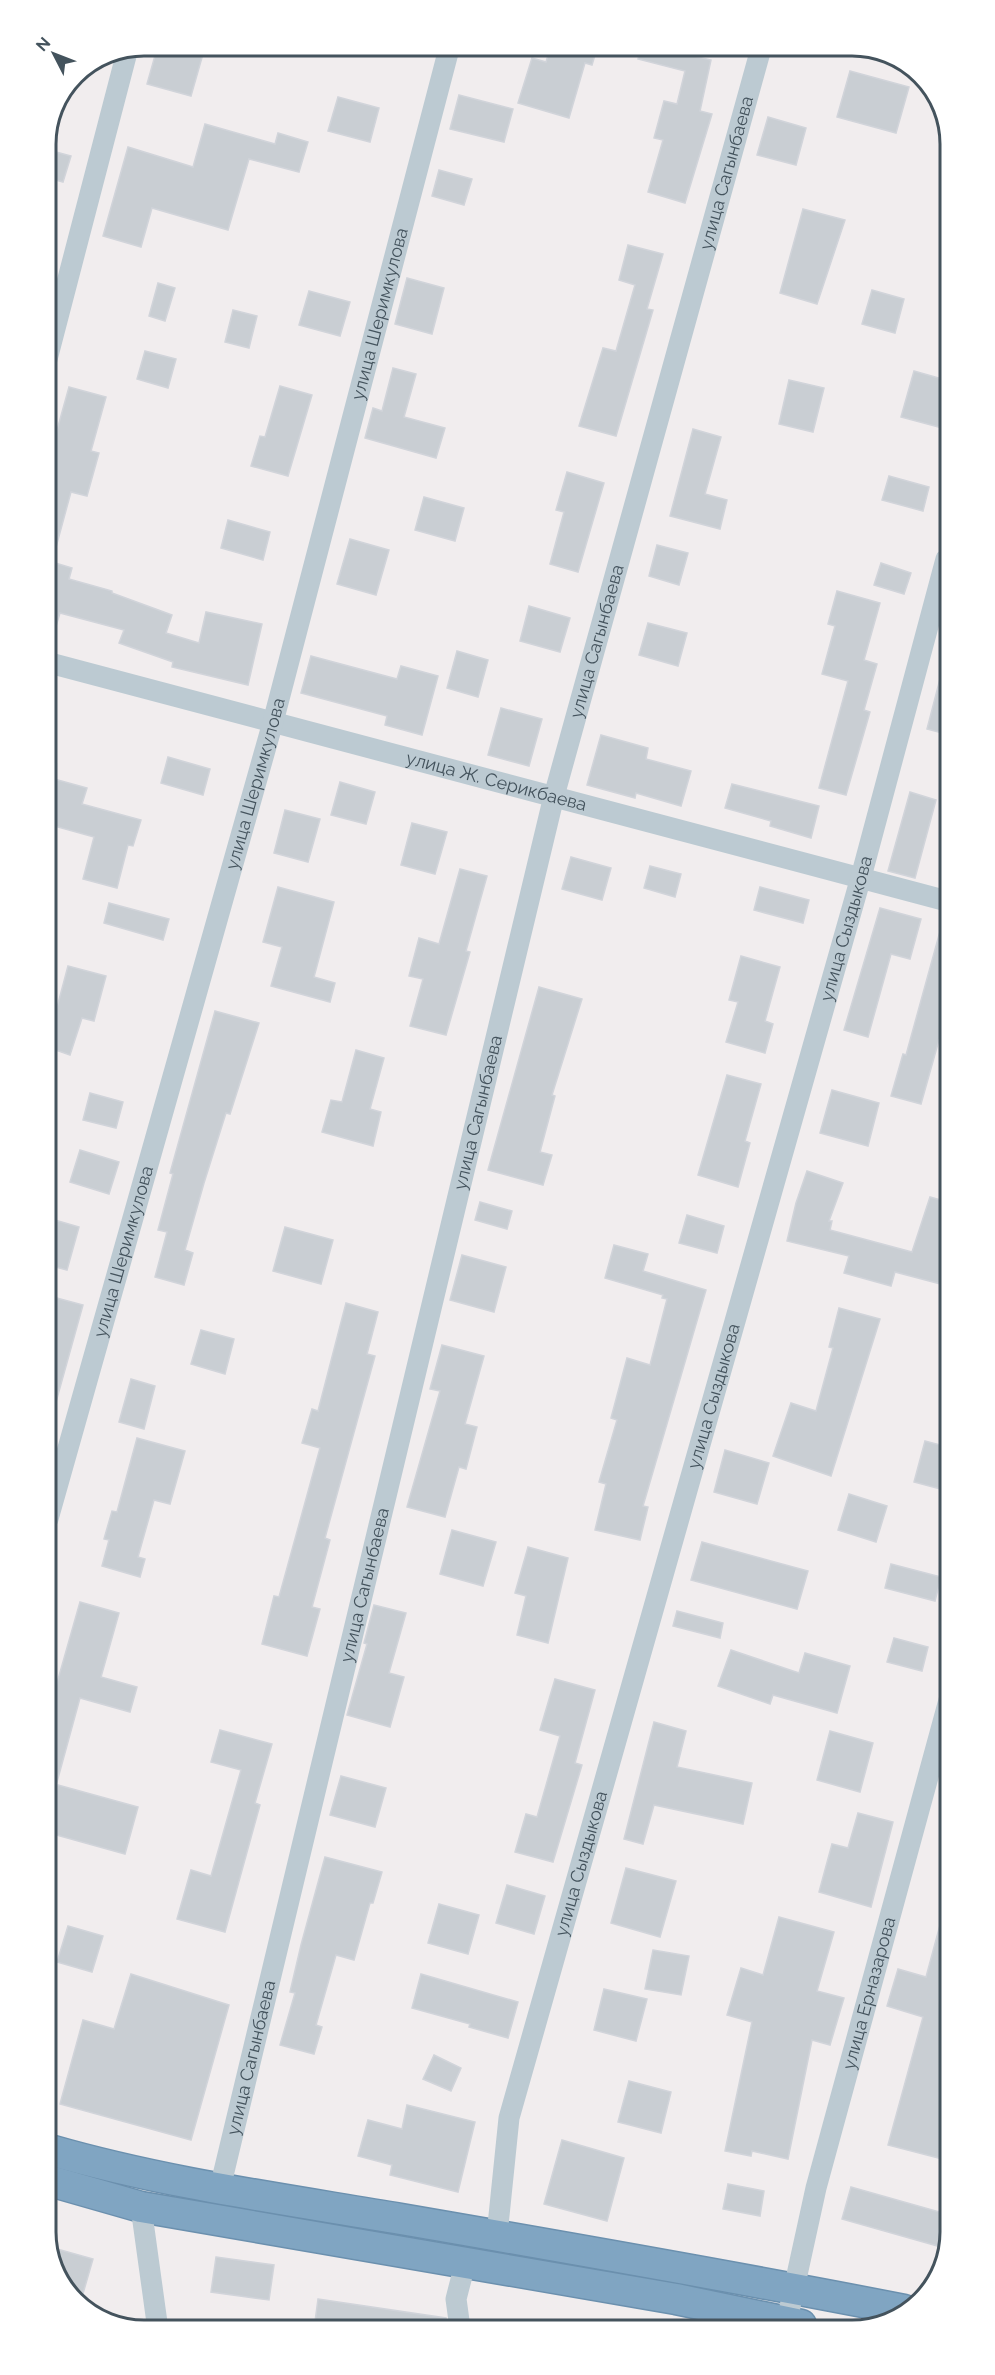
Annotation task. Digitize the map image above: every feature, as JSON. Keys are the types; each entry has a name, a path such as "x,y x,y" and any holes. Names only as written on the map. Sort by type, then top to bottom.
{"highway":[{"path":"56,2152 109,2167 220,2188 497,2235 895,2308"},
{"path":"56,2183 141,2207 465,2265 676,2299 768,2320"}],"street":[{"name":"улица Шеримкулова","path":"56,1491 273,722 447,55"},
{"name":"улица Сагынбаева","path":"220,2188 554,796 759,56"},
{"path":"56,324 125,58"},
{"name":"улица Сыздыкова","path":"497,2235 509,2118 861,877 940,581"},
{"name":"улица Ж. Серикбаева","path":"56,665 940,899"},
{"name":"улица Ерназарова","path":"792,2320 795,2289 816,2188 940,1733"},
{"path":"141,2207 156,2319"},
{"path":"459,2319 456,2299 465,2265"}],"building":[{"path":"155,55 203,55 191,96 147,84"},
{"path":"548,56 595,56 592,65 585,63 569,118 518,103 532,58 546,62"},
{"path":"639,56 693,56 711,60 700,111 712,114 685,203 648,192 663,140 654,138 664,101 677,104 685,71 638,59"},
{"path":"850,71 909,87 896,133 837,117"},
{"path":"459,95 513,109 504,142 450,129"},
{"path":"338,97 379,108 370,142 328,131"},
{"path":"768,117 806,128 796,165 757,155"},
{"path":"205,124 275,144 278,133 308,142 299,172 249,159 228,230 152,208 141,247 103,236 128,147 193,167"},
{"path":"56,152 71,156 63,182 56,180"},
{"path":"439,170 472,179 464,205 432,196"},
{"path":"803,209 845,220 817,304 780,293"},
{"path":"628,245 663,254 647,309 653,310 616,436 579,426 603,348 616,351 635,285 619,280"},
{"path":"407,278 444,288 432,334 395,324"},
{"path":"158,283 175,288 165,321 149,316"},
{"path":"872,290 904,299 895,333 862,324"},
{"path":"309,291 350,302 340,336 299,325"},
{"path":"233,310 257,316 249,348 225,342"},
{"path":"145,351 176,359 168,388 137,379"},
{"path":"393,368 416,374 404,417 445,428 436,458 365,438 373,408 382,411"},
{"path":"914,371 940,378 940,427 901,417"},
{"path":"789,380 824,388 813,432 779,424"},
{"path":"280,386 312,395 288,476 251,466 260,436 265,437"},
{"path":"69,387 106,397 91,451 99,453 87,496 71,492 56,547 56,434"},
{"path":"693,429 721,437 705,494 727,500 720,529 670,516"},
{"path":"567,472 604,483 578,572 550,564 564,512 556,510"},
{"path":"889,476 929,487 923,511 882,500"},
{"path":"424,497 464,508 455,541 415,530"},
{"path":"228,520 270,532 263,560 221,548"},
{"path":"350,539 389,550 376,595 337,584"},
{"path":"657,545 688,553 679,585 649,576"},
{"path":"56,563 72,568 69,579 112,591 112,593 172,615 166,633 199,643 206,612 262,624 248,685 172,667 173,662 119,643 124,630 60,613 56,626"},
{"path":"881,563 911,573 904,594 874,585"},
{"path":"837,591 880,603 864,660 877,664 864,710 870,712 846,795 819,788 848,681 822,674 835,626 828,624"},
{"path":"529,606 570,618 560,652 520,641"},
{"path":"648,623 687,633 678,666 639,655"},
{"path":"457,651 488,660 478,697 447,688"},
{"path":"311,656 397,679 401,666 438,676 422,735 385,725 387,716 301,693"},
{"path":"940,679 940,732 927,729"},
{"path":"501,708 542,719 529,766 488,755"},
{"path":"601,735 648,748 646,759 691,771 681,806 636,793 635,798 587,785"},
{"path":"168,757 210,769 203,795 161,783"},
{"path":"56,779 87,788 82,804 141,820 133,846 128,845 117,888 83,879 94,837 56,826"},
{"path":"340,782 375,792 366,824 331,815"},
{"path":"732,784 819,806 811,838 770,826 771,821 725,808"},
{"path":"910,792 936,800 915,878 888,871"},
{"path":"285,810 320,819 308,862 274,853"},
{"path":"412,823 447,832 435,874 401,865"},
{"path":"571,857 611,868 602,900 562,889"},
{"path":"650,866 681,874 675,897 644,888"},
{"path":"460,869 487,876 466,951 470,952 446,1035 410,1026 423,979 409,976 419,938 439,944"},
{"path":"278,887 334,902 314,977 335,983 330,1002 271,986 282,947 263,942"},
{"path":"760,887 809,900 803,923 754,910"},
{"path":"109,903 169,919 163,940 104,923"},
{"path":"880,908 921,919 910,959 891,954 868,1037 844,1030"},
{"path":"940,931 940,1040 921,1104 891,1096 903,1054 906,1055"},
{"path":"741,956 780,967 765,1021 773,1024 765,1053 726,1042 738,1002 729,1000"},
{"path":"68,966 106,976 94,1021 82,1018 70,1055 56,1050 56,1011"},
{"path":"539,987 582,999 552,1095 555,1096 540,1152 552,1155 543,1185 488,1170"},
{"path":"215,1011 259,1023 230,1114 226,1113 204,1183 185,1250 193,1253 184,1285 155,1277 167,1232 158,1230 173,1174 170,1173"},
{"path":"356,1050 384,1058 370,1109 381,1112 373,1146 322,1132 331,1100 342,1102"},
{"path":"727,1075 761,1084 745,1141 750,1143 738,1187 698,1175"},
{"path":"832,1090 879,1103 868,1146 820,1133"},
{"path":"90,1093 123,1102 116,1128 83,1120"},
{"path":"80,1150 119,1162 109,1194 70,1182"},
{"path":"807,1171 843,1183 829,1221 832,1221 830,1230 912,1252 930,1197 940,1200 940,1284 895,1272 891,1286 844,1273 849,1256 787,1241"},
{"path":"480,1202 512,1211 507,1229 475,1220"},
{"path":"687,1215 724,1226 717,1253 679,1243"},
{"path":"56,1220 79,1227 67,1270 56,1267"},
{"path":"285,1227 333,1240 321,1284 273,1271"},
{"path":"614,1245 648,1254 643,1271 706,1290 643,1506 648,1507 640,1540 595,1530 606,1484 599,1482 617,1420 611,1418 627,1358 650,1365 667,1299 662,1298 663,1295 605,1278"},
{"path":"462,1255 506,1267 494,1312 450,1300"},
{"path":"56,1298 83,1305 56,1402"},
{"path":"346,1303 378,1312 367,1354 375,1356 325,1538 330,1540 312,1607 320,1609 307,1656 262,1644 274,1596 279,1597 320,1448 302,1443 312,1409 318,1411"},
{"path":"839,1308 880,1319 831,1476 773,1456 791,1403 816,1411 833,1348 829,1347"},
{"path":"201,1330 234,1339 225,1374 191,1364"},
{"path":"442,1345 484,1356 465,1424 477,1427 466,1469 459,1467 445,1517 407,1507 440,1391 430,1389"},
{"path":"131,1379 155,1386 144,1429 119,1422"},
{"path":"137,1438 185,1451 170,1504 154,1500 138,1557 145,1559 140,1577 102,1566 109,1540 104,1539 112,1511 117,1512"},
{"path":"925,1441 940,1445 940,1489 914,1482"},
{"path":"725,1450 769,1463 757,1504 714,1492"},
{"path":"849,1494 887,1506 876,1542 838,1530"},
{"path":"452,1530 496,1542 483,1586 440,1574"},
{"path":"702,1542 808,1571 797,1609 691,1580"},
{"path":"528,1547 568,1558 548,1643 517,1635 526,1596 515,1593"},
{"path":"891,1564 940,1577 935,1601 885,1588"},
{"path":"80,1602 119,1613 101,1677 137,1687 130,1712 80,1698 56,1786 56,1686"},
{"path":"374,1605 406,1613 389,1673 404,1677 390,1727 347,1715 367,1644 364,1643"},
{"path":"677,1611 723,1623 720,1638 673,1626"},
{"path":"894,1638 928,1647 922,1671 887,1662"},
{"path":"731,1650 799,1673 805,1653 850,1666 837,1713 773,1695 770,1704 718,1686"},
{"path":"555,1679 595,1690 575,1763 582,1765 553,1862 515,1852 526,1814 537,1817 560,1736 540,1730"},
{"path":"654,1722 686,1731 677,1767 752,1783 743,1824 654,1805 643,1844 624,1839"},
{"path":"220,1730 272,1744 255,1803 260,1805 225,1932 177,1919 191,1870 211,1876 241,1770 211,1762"},
{"path":"830,1731 873,1743 860,1792 817,1780"},
{"path":"341,1776 386,1788 375,1827 330,1815"},
{"path":"58,1785 138,1807 125,1854 56,1835"},
{"path":"858,1813 893,1822 871,1907 819,1892 832,1844 848,1848"},
{"path":"325,1857 382,1872 373,1903 370,1903 354,1960 336,1955 316,2025 322,2027 314,2054 280,2045 295,1993 290,1992 301,1945"},
{"path":"626,1868 676,1881 660,1937 611,1923"},
{"path":"507,1885 545,1896 534,1934 496,1923"},
{"path":"439,1904 479,1915 468,1954 428,1943"},
{"path":"779,1917 834,1932 817,1991 844,1998 830,2045 812,2040 788,2159 752,2151 751,2156 725,2151 752,2022 727,2015 741,1968 763,1975"},
{"path":"940,1925 940,2158 888,2145 923,2017 887,2006 898,1969 926,1977"},
{"path":"68,1926 103,1936 92,1972 57,1962"},
{"path":"653,1950 689,1956 681,1995 645,1989"},
{"path":"131,1974 229,2005 191,2140 60,2104 83,2020 114,2029"},
{"path":"421,1974 518,2002 508,2038 469,2027 470,2024 412,2008"},
{"path":"604,1989 647,1999 636,2041 594,2030"},
{"path":"434,2055 461,2068 451,2091 423,2079"},
{"path":"629,2081 671,2092 661,2133 618,2122"},
{"path":"407,2105 475,2122 458,2192 390,2175 392,2165 358,2156 368,2120 402,2129"},
{"path":"562,2140 624,2158 607,2221 544,2204"},
{"path":"728,2184 764,2191 760,2216 723,2209"},
{"path":"851,2187 940,2212 938,2246 842,2219"},
{"path":"57,2249 93,2259 83,2295 67,2275"},
{"path":"216,2257 274,2265 269,2300 211,2292"},
{"path":"318,2299 446,2318 446,2319 315,2319"}]}
